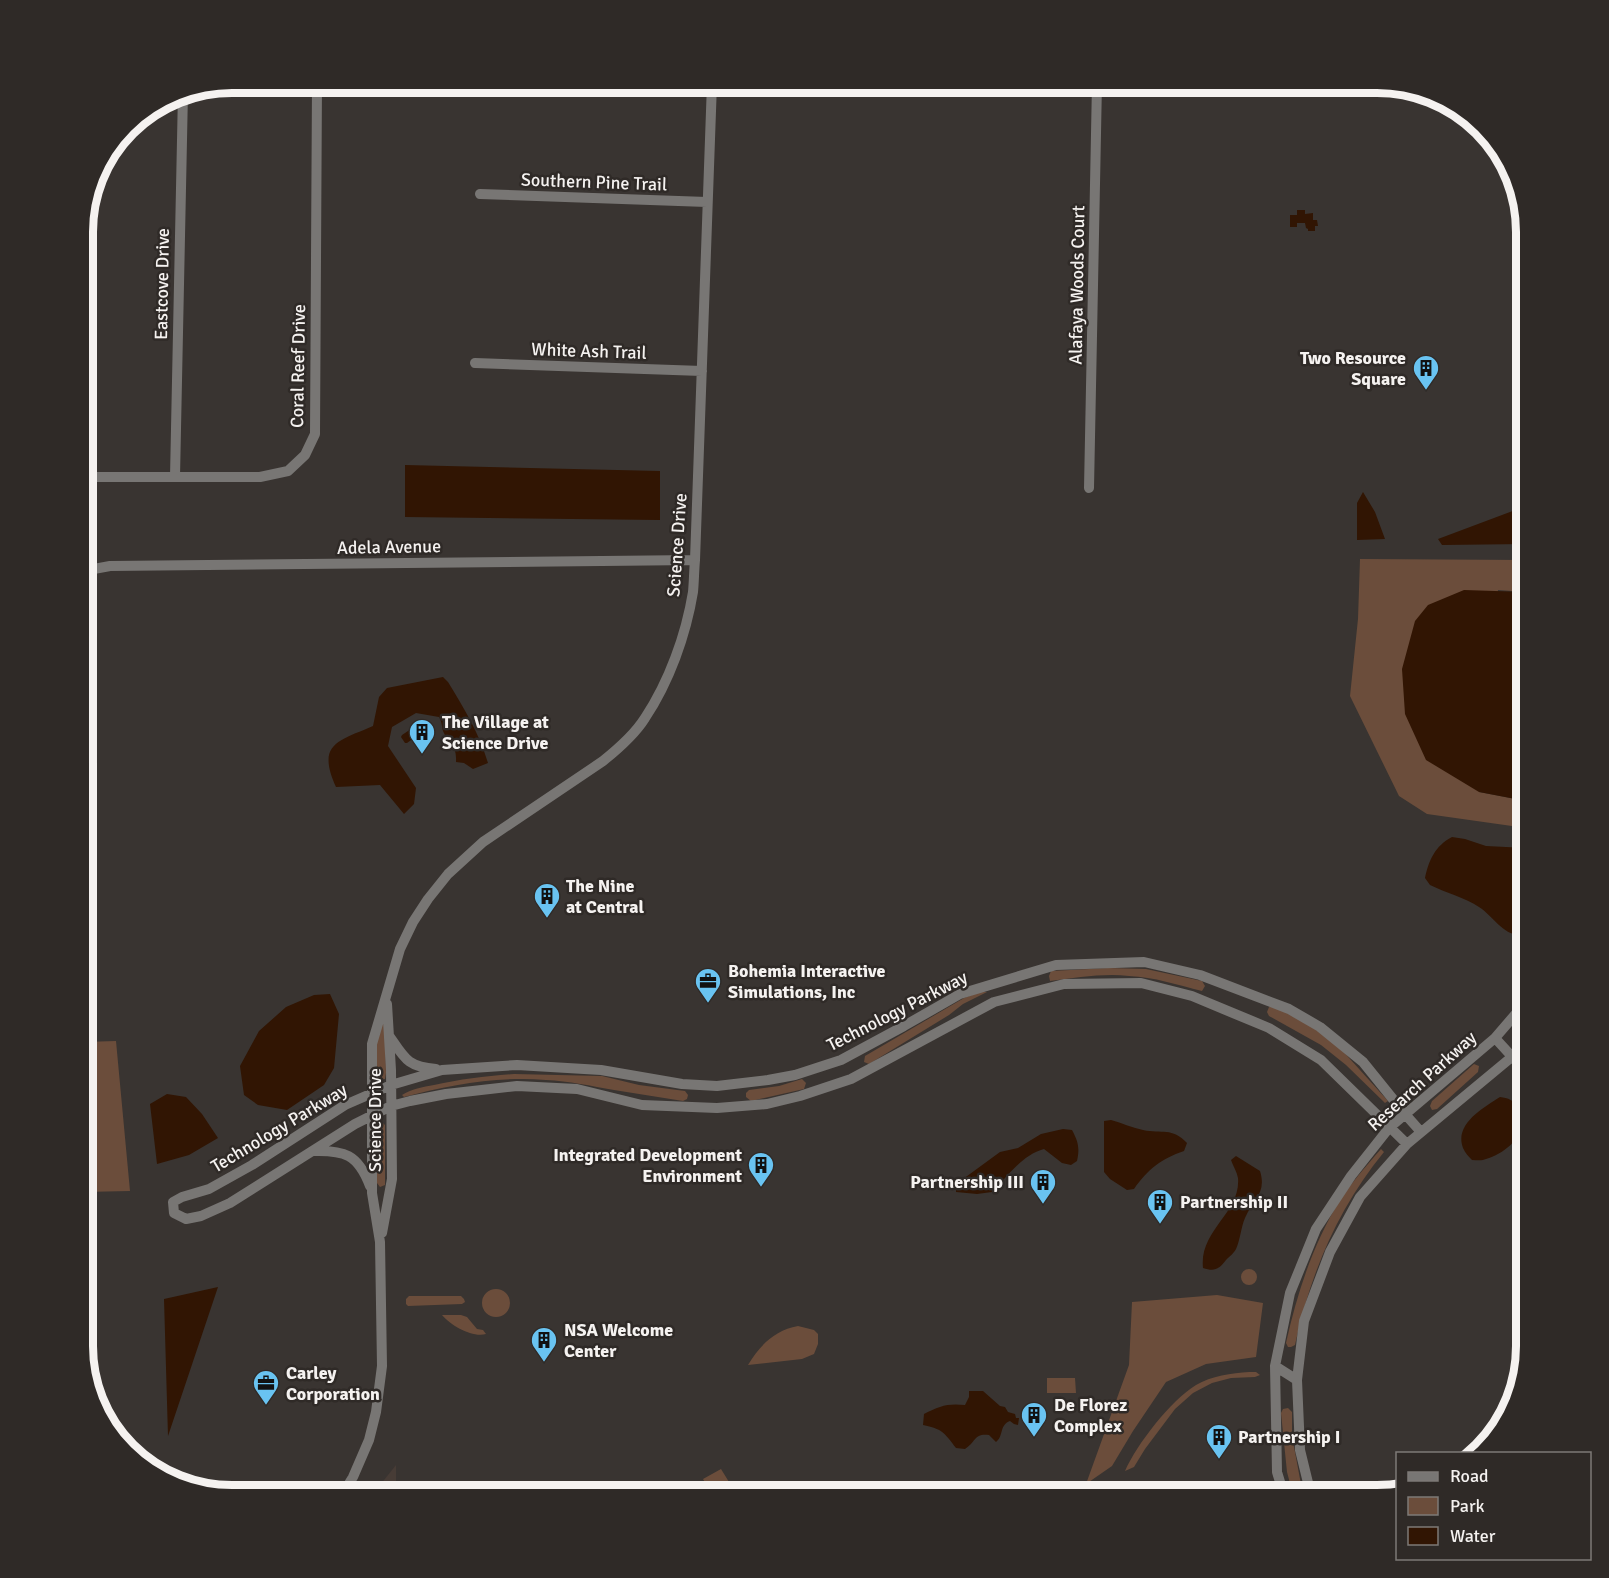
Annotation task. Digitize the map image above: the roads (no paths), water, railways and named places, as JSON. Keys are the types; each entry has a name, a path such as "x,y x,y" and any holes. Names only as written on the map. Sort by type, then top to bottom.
{"street":[{"name":"Coral Reef Drive","path":"93,477 260,477 288,471 305,455 315,434 317,93"},
{"name":"Science Drive","path":"348,1485 369,1440 376,1412 382,1366 380,1242 372,1193 372,1044 400,949 413,922 448,874 483,842 610,756 645,719 670,672 686,621 693,592 695,560 712,93"},
{"name":"Alafaya Woods Court","path":"1089,488 1097,93"},
{"name":"Eastcove Drive","path":"176,477 183,102"},
{"name":"Southern Pine Trail","path":"480,194 707,202"},
{"name":"White Ash Trail","path":"476,363 702,371"},
{"name":"Adela Avenue","path":"93,569 110,566 695,560"},
{"name":"Technology Parkway","path":"1407,1144 1321,1060 1269,1028 1192,996 1141,983 1064,984 994,1002 851,1079 789,1099 744,1107 717,1108 642,1105 578,1089 517,1086 446,1094 391,1106 372,1115 230,1203 201,1216 186,1219 174,1213 173,1202 209,1189 252,1165 345,1105 391,1085 442,1070 517,1065 601,1070 682,1084 717,1086 743,1084 795,1075 841,1060 960,994 1056,965 1144,962 1211,979 1289,1009 1320,1027 1363,1062 1421,1132"},
{"path":"1017,976 1023,995"},
{"name":"Science Drive","path":"380,1242 392,1179 390,1036 387,996"},
{"name":"Research Parkway","path":"1281,1485 1277,1472 1275,1366 1290,1293 1316,1229 1351,1176 1389,1128 1495,1038 1516,1014"},
{"path":"390,1036 400,1052 414,1065 442,1070"},
{"path":"1495,1038 1516,1059"},
{"name":"Research Parkway","path":"1308,1485 1300,1450 1297,1380 1304,1321 1330,1252 1360,1197 1407,1144 1516,1053"},
{"path":"841,1060 851,1079"},
{"path":"717,1086 717,1108"},
{"path":"312,1151 332,1150 352,1158 364,1172 372,1193"},
{"path":"1275,1366 1297,1380"},
{"path":"1275,1386 1297,1380"}],"water":[{"path":"1297,210 1305,210 1305,214 1313,213 1313,220 1317,220 1318,226 1315,226 1315,231 1308,231 1305,223 1297,223 1297,227 1290,227 1290,215 1297,215"},
{"path":"405,465 660,471 660,520 405,517"},
{"path":"1363,492 1375,512 1385,539 1357,540 1357,503"},
{"path":"1516,510 1516,544 1442,545 1438,539"},
{"path":"1464,590 1516,592 1516,799 1479,792 1426,760 1405,714 1402,669 1415,621 1428,605"},
{"path":"443,677 471,721 488,763 473,769 464,763 456,762 454,748 445,736 439,717 416,713 392,727 388,746 416,788 414,804 404,814 380,785 336,787 330,772 330,752 341,740 373,726 379,697 387,688"},
{"path":"415,724 420,724 421,728 429,727 431,734 424,738 418,735 405,743 402,735"},
{"path":"1452,837 1486,846 1516,848 1516,934 1500,926 1474,904 1430,885 1425,878 1431,859"},
{"path":"330,994 339,1014 334,1068 324,1085 287,1110 258,1105 244,1095 240,1066 259,1031 286,1007 314,995"},
{"path":"167,1094 186,1097 202,1114 218,1138 189,1155 157,1164 150,1104"},
{"path":"1500,1097 1515,1103 1516,1139 1502,1152 1494,1156 1484,1160 1472,1160 1463,1148 1461,1139 1463,1131 1466,1124"},
{"path":"1111,1120 1143,1130 1171,1133 1187,1143 1184,1151 1162,1161 1144,1176 1134,1189 1127,1190 1110,1179 1104,1172 1104,1121"},
{"path":"1063,1129 1072,1130 1078,1145 1077,1161 1071,1165 1062,1163 1044,1149 1022,1161 992,1192 977,1194 956,1192 959,1182 1000,1152 1018,1148 1041,1134"},
{"path":"1236,1156 1260,1171 1262,1185 1245,1218 1235,1250 1219,1268 1214,1270 1203,1268 1203,1255 1207,1243 1227,1212 1237,1190 1238,1178 1231,1160"},
{"path":"218,1287 168,1436 164,1299"},
{"path":"969,1391 983,1391 1000,1406 1005,1407 1008,1412 1015,1414 1016,1418 1019,1418 1018,1425 1010,1421 1004,1425 996,1442 989,1435 980,1435 965,1449 956,1448 942,1432 923,1425 924,1414 929,1411 954,1404 965,1405"}],"place":[{"name":"Two Resource Square","path":"1426,391"},
{"name":"The Village at Science Drive","path":"422,755"},
{"name":"The Nine at Central","path":"547,919"},
{"name":"Bohemia Interactive Simulations, Inc","path":"708,1004"},
{"name":"Integrated Development Environment","path":"761,1188"},
{"name":"Partnership III","path":"1043,1205"},
{"name":"Partnership II","path":"1160,1225"},
{"name":"NSA Welcome Center","path":"544,1363"},
{"name":"Carley Corporation","path":"266,1406"},
{"name":"De Florez Complex","path":"1034,1438"},
{"name":"Partnership I","path":"1219,1460"}]}
